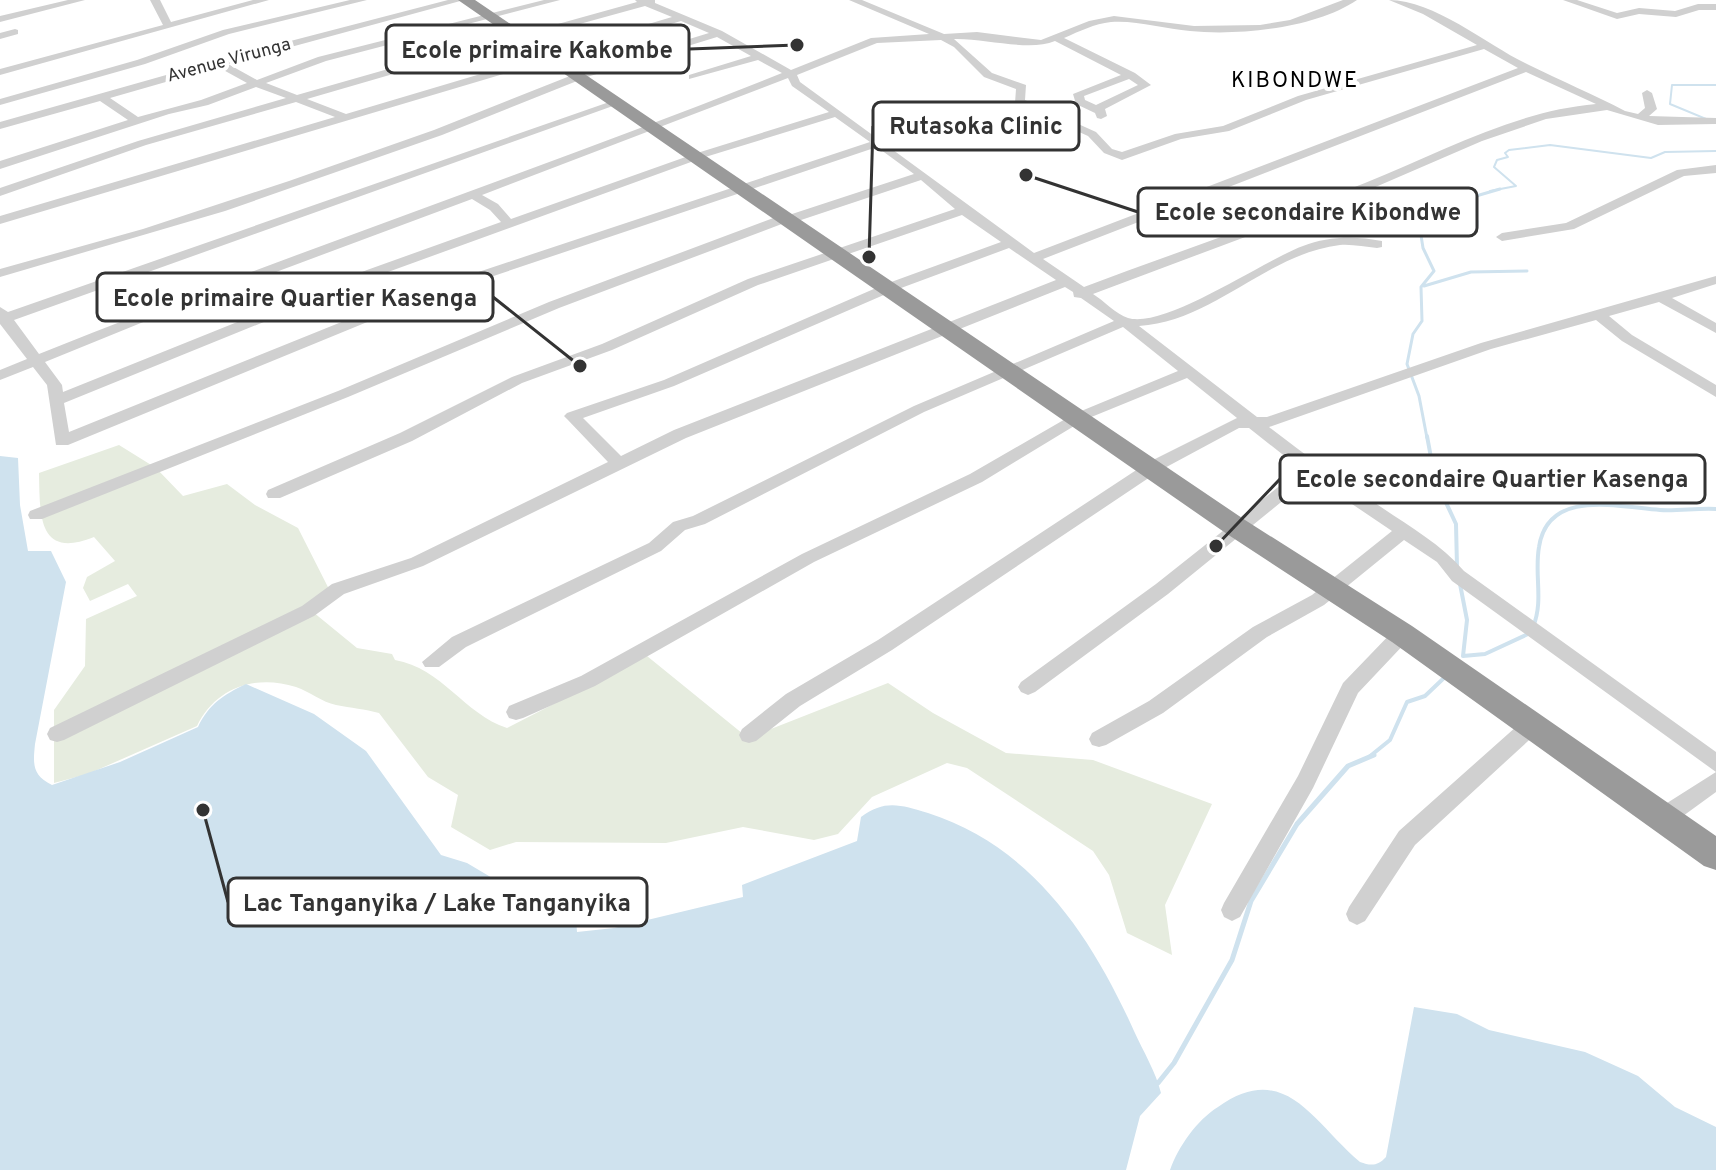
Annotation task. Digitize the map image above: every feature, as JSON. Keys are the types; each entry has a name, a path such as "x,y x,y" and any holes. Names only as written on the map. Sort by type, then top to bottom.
{"highway":[{"path":"462,0 581,76 790,218 1236,527 1402,634 1716,855"}],"street":[{"path":"0,19 80,0"},
{"path":"155,0 169,27"},
{"path":"0,72 264,0"},
{"path":"0,102 141,62 216,35 362,0"},
{"name":"Avenue Virunga","path":"0,126 219,63 462,0"},
{"path":"0,165 204,103 322,59 555,0"},
{"path":"854,0 943,37 965,51 988,75 1022,87 1019,101 1092,134 1108,151 1122,156 1179,136 1225,129 1307,96 1483,46"},
{"path":"0,375 158,311 656,127 878,39 977,35 1042,43 1059,39 1092,23 1114,19 1194,29 1260,28 1292,23 1352,0"},
{"path":"1394,0 1426,12 1483,46 1565,84 1605,107 1658,122 1716,121"},
{"path":"1568,0 1617,16 1639,11 1676,14 1698,7 1716,7"},
{"path":"0,192 142,143 648,1 718,33 791,74 796,84 835,114 923,175 964,210 1079,294 1190,371 1312,469 1405,530 1443,558 1458,576 1716,763"},
{"path":"874,9 888,2"},
{"path":"874,9 878,39"},
{"path":"0,220 683,17"},
{"path":"0,36 15,32"},
{"path":"0,273 143,233 312,178 581,76 718,33"},
{"path":"848,52 943,37"},
{"path":"1059,39 1131,75 1146,86 1096,109"},
{"path":"693,77 757,57"},
{"path":"219,63 255,83 348,118"},
{"path":"1033,258 1526,68"},
{"path":"1071,123 1101,117 1102,113 1080,102 1078,94 1131,75"},
{"path":"1640,118 1651,109 1647,93"},
{"path":"102,97 137,121"},
{"path":"619,102 2,316 54,385 62,441 411,299 876,144"},
{"path":"1079,294 1354,192 1488,134 1578,108 1605,107"},
{"path":"57,400 334,287 508,223 698,156 835,114"},
{"path":"1502,237 1569,226 1681,173 1716,169"},
{"path":"36,515 343,394 554,305 790,218 923,175"},
{"path":"473,195 494,207 508,223"},
{"path":"274,494 406,437 517,380 836,251 964,210"},
{"path":"432,662 459,642 655,547 679,526 699,520 919,409 1009,369 1121,323 1148,324 1201,302 1263,266 1304,251 1361,240 1377,244"},
{"path":"619,464 572,416 669,383 888,288 1010,243"},
{"path":"749,735 793,700 885,645 1153,467 1236,423 1269,422 1399,375 1420,373 1482,347 1715,281"},
{"path":"57,734 308,611 338,589 417,562 680,434 848,370 945,326 1064,282"},
{"path":"1662,298 1716,329"},
{"path":"1600,316 1627,338 1716,392"},
{"path":"516,712 588,681 830,546 976,478 1079,417 1190,371"},
{"path":"1028,687 1162,589 1312,469"},
{"path":"1099,739 1156,707 1251,638 1318,600 1405,530"},
{"path":"1232,910 1306,782 1350,688 1402,634"},
{"path":"1357,914 1407,838 1533,724"},
{"path":"1664,817 1716,781"}],"shaded area":[{"path":"119,445 156,468 183,496 227,484 255,505 298,528 334,599 313,612 357,648 392,654 395,660 426,672 478,713 507,728 647,656 748,738 888,683 933,713 1006,753 1093,760 1212,804 1165,905 1172,955 1127,933 1109,875 1093,851 967,768 947,763 872,797 838,834 814,840 743,827 666,843 516,842 490,850 451,827 458,795 428,777 379,713 336,705 296,687 266,682 252,683 226,693 205,713 197,726 88,774 54,783 54,710 85,666 86,619 137,596 128,584 90,601 83,588 87,577 115,561 94,537 75,543 52,538 42,517 39,473"}],"water":[{"path":"0,456 18,458 20,505 28,551 51,551 66,582 35,744 35,768 45,781 52,785 120,762 198,727 218,701 246,684 314,714 366,751 441,855 467,863 531,901 576,918 577,932 614,928 743,897 742,885 857,841 861,817 878,808 893,805 928,813 965,828 998,848 1028,872 1078,929 1099,962 1149,1062 1161,1093 1140,1116 1126,1170 0,1170"},
{"path":"1414,1007 1457,1014 1489,1030 1585,1052 1638,1076 1675,1107 1716,1127 1716,1170 1170,1170 1189,1135 1210,1112 1242,1094 1262,1090 1280,1093 1297,1102 1360,1162 1371,1165 1380,1162 1386,1157"}],"waterway":[{"path":"1716,85 1672,85 1670,104 1716,123"},
{"path":"1499,189 1516,186 1494,167 1497,160 1508,157 1505,153 1509,150 1550,145 1651,158 1665,152 1716,151"},
{"path":"1427,438 1419,396 1407,364 1413,334 1422,321 1421,287 1434,271 1423,248 1420,229 1477,226 1477,221 1459,201 1499,189"},
{"path":"1490,191 1499,189"},
{"path":"1424,286 1471,272 1527,271"},
{"path":"1427,436 1435,479 1456,524 1457,567"},
{"path":"1533,627 1538,607 1539,547 1545,528 1556,516 1587,505 1660,510 1716,509"},
{"path":"1460,584 1467,620 1463,656 1485,654 1528,634"},
{"path":"1369,757 1390,740 1407,702 1425,696 1445,677"},
{"path":"1158,1083 1174,1063 1232,960 1251,901 1297,824 1348,766 1374,755"}],"place":[{"name":"Ecole primaire Kakombe","path":"797,45"},
{"name":"Ecole secondaire Kibondwe","path":"1026,175"},
{"name":"Rutasoka Clinic","path":"869,257"},
{"name":"Ecole primaire Quartier Kasenga","path":"580,366"},
{"name":"Ecole secondaire Quartier Kasenga","path":"1216,546"},
{"name":"Lac Tanganyika / Lake Tanganyika","path":"203,810"}],"district":[{"name":"KIBONDWE","path":"1295,81"}]}
